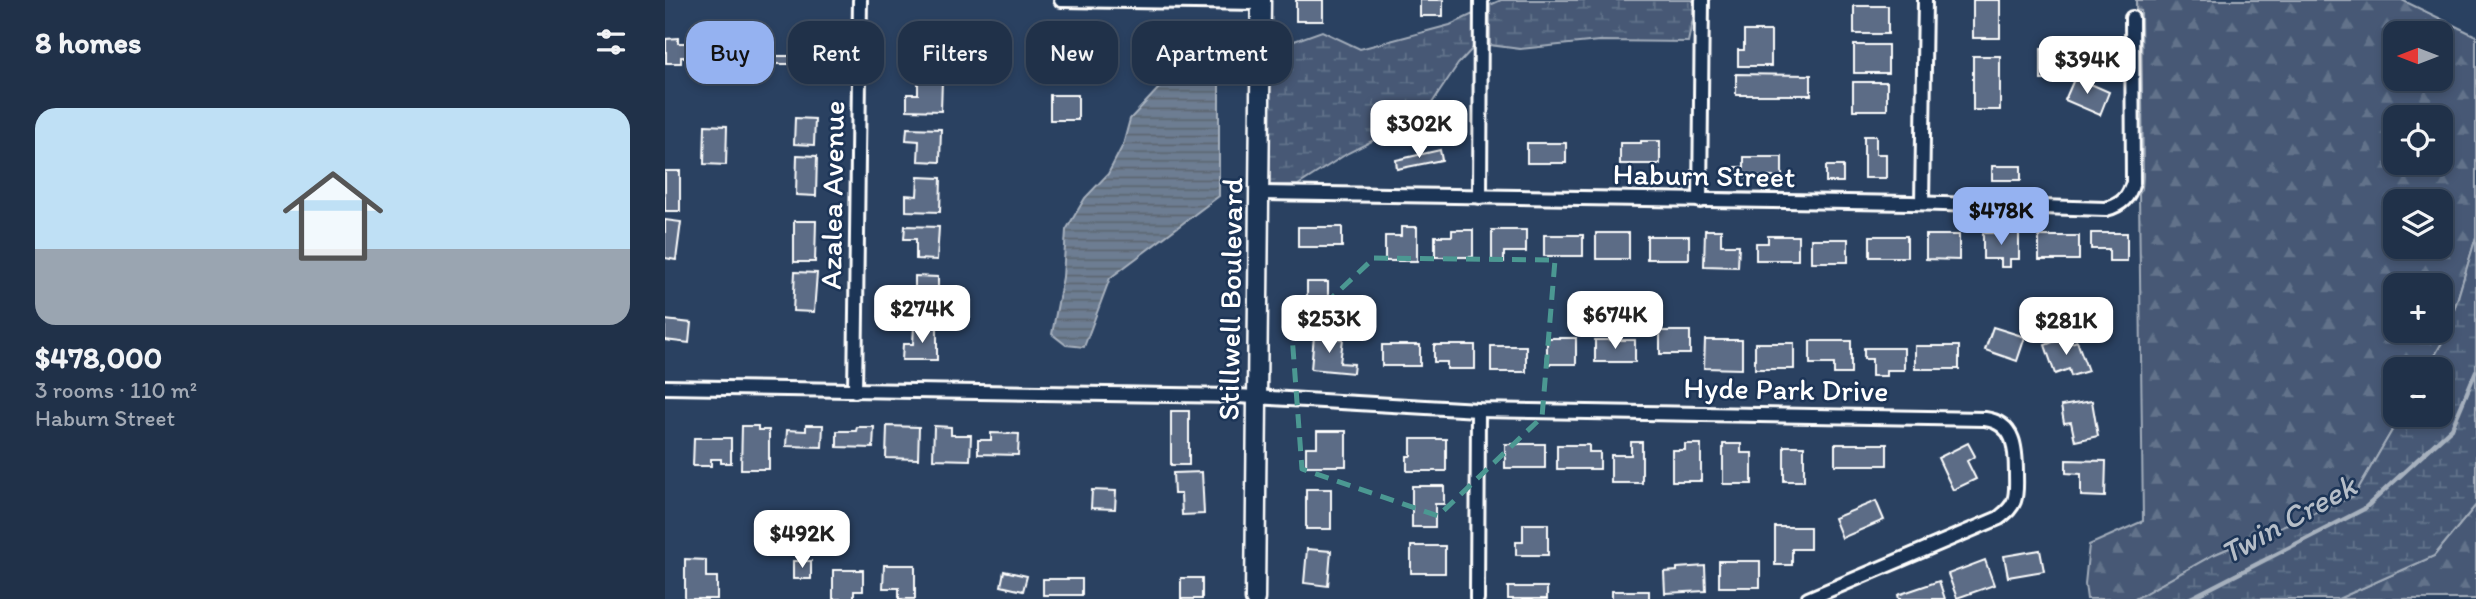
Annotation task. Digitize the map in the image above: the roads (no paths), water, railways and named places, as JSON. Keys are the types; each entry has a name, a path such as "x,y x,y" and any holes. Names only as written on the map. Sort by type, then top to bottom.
{"street":[{"name":"Azalea Avenue","path":"855,391 860,0"},
{"path":"1061,0 1261,1"},
{"path":"1480,197 1481,0"},
{"path":"1700,201 1702,0"},
{"path":"1922,203 1925,0"},
{"name":"Stillwell Boulevard","path":"1255,599 1261,1"},
{"name":"Haburn Street","path":"1259,193 1922,203 2106,209 2125,200 2131,192 2133,182 2132,18"},
{"name":"Hyde Park Drive","path":"665,387 1257,398 1478,410 1985,419 2002,425 2010,433 2016,449 2016,493 2008,511 2000,518 1808,599"},
{"path":"1477,599 1478,410"}],"waterway":[{"name":"Twin Creek","path":"2189,599 2364,509 2452,428 2476,371"}]}
